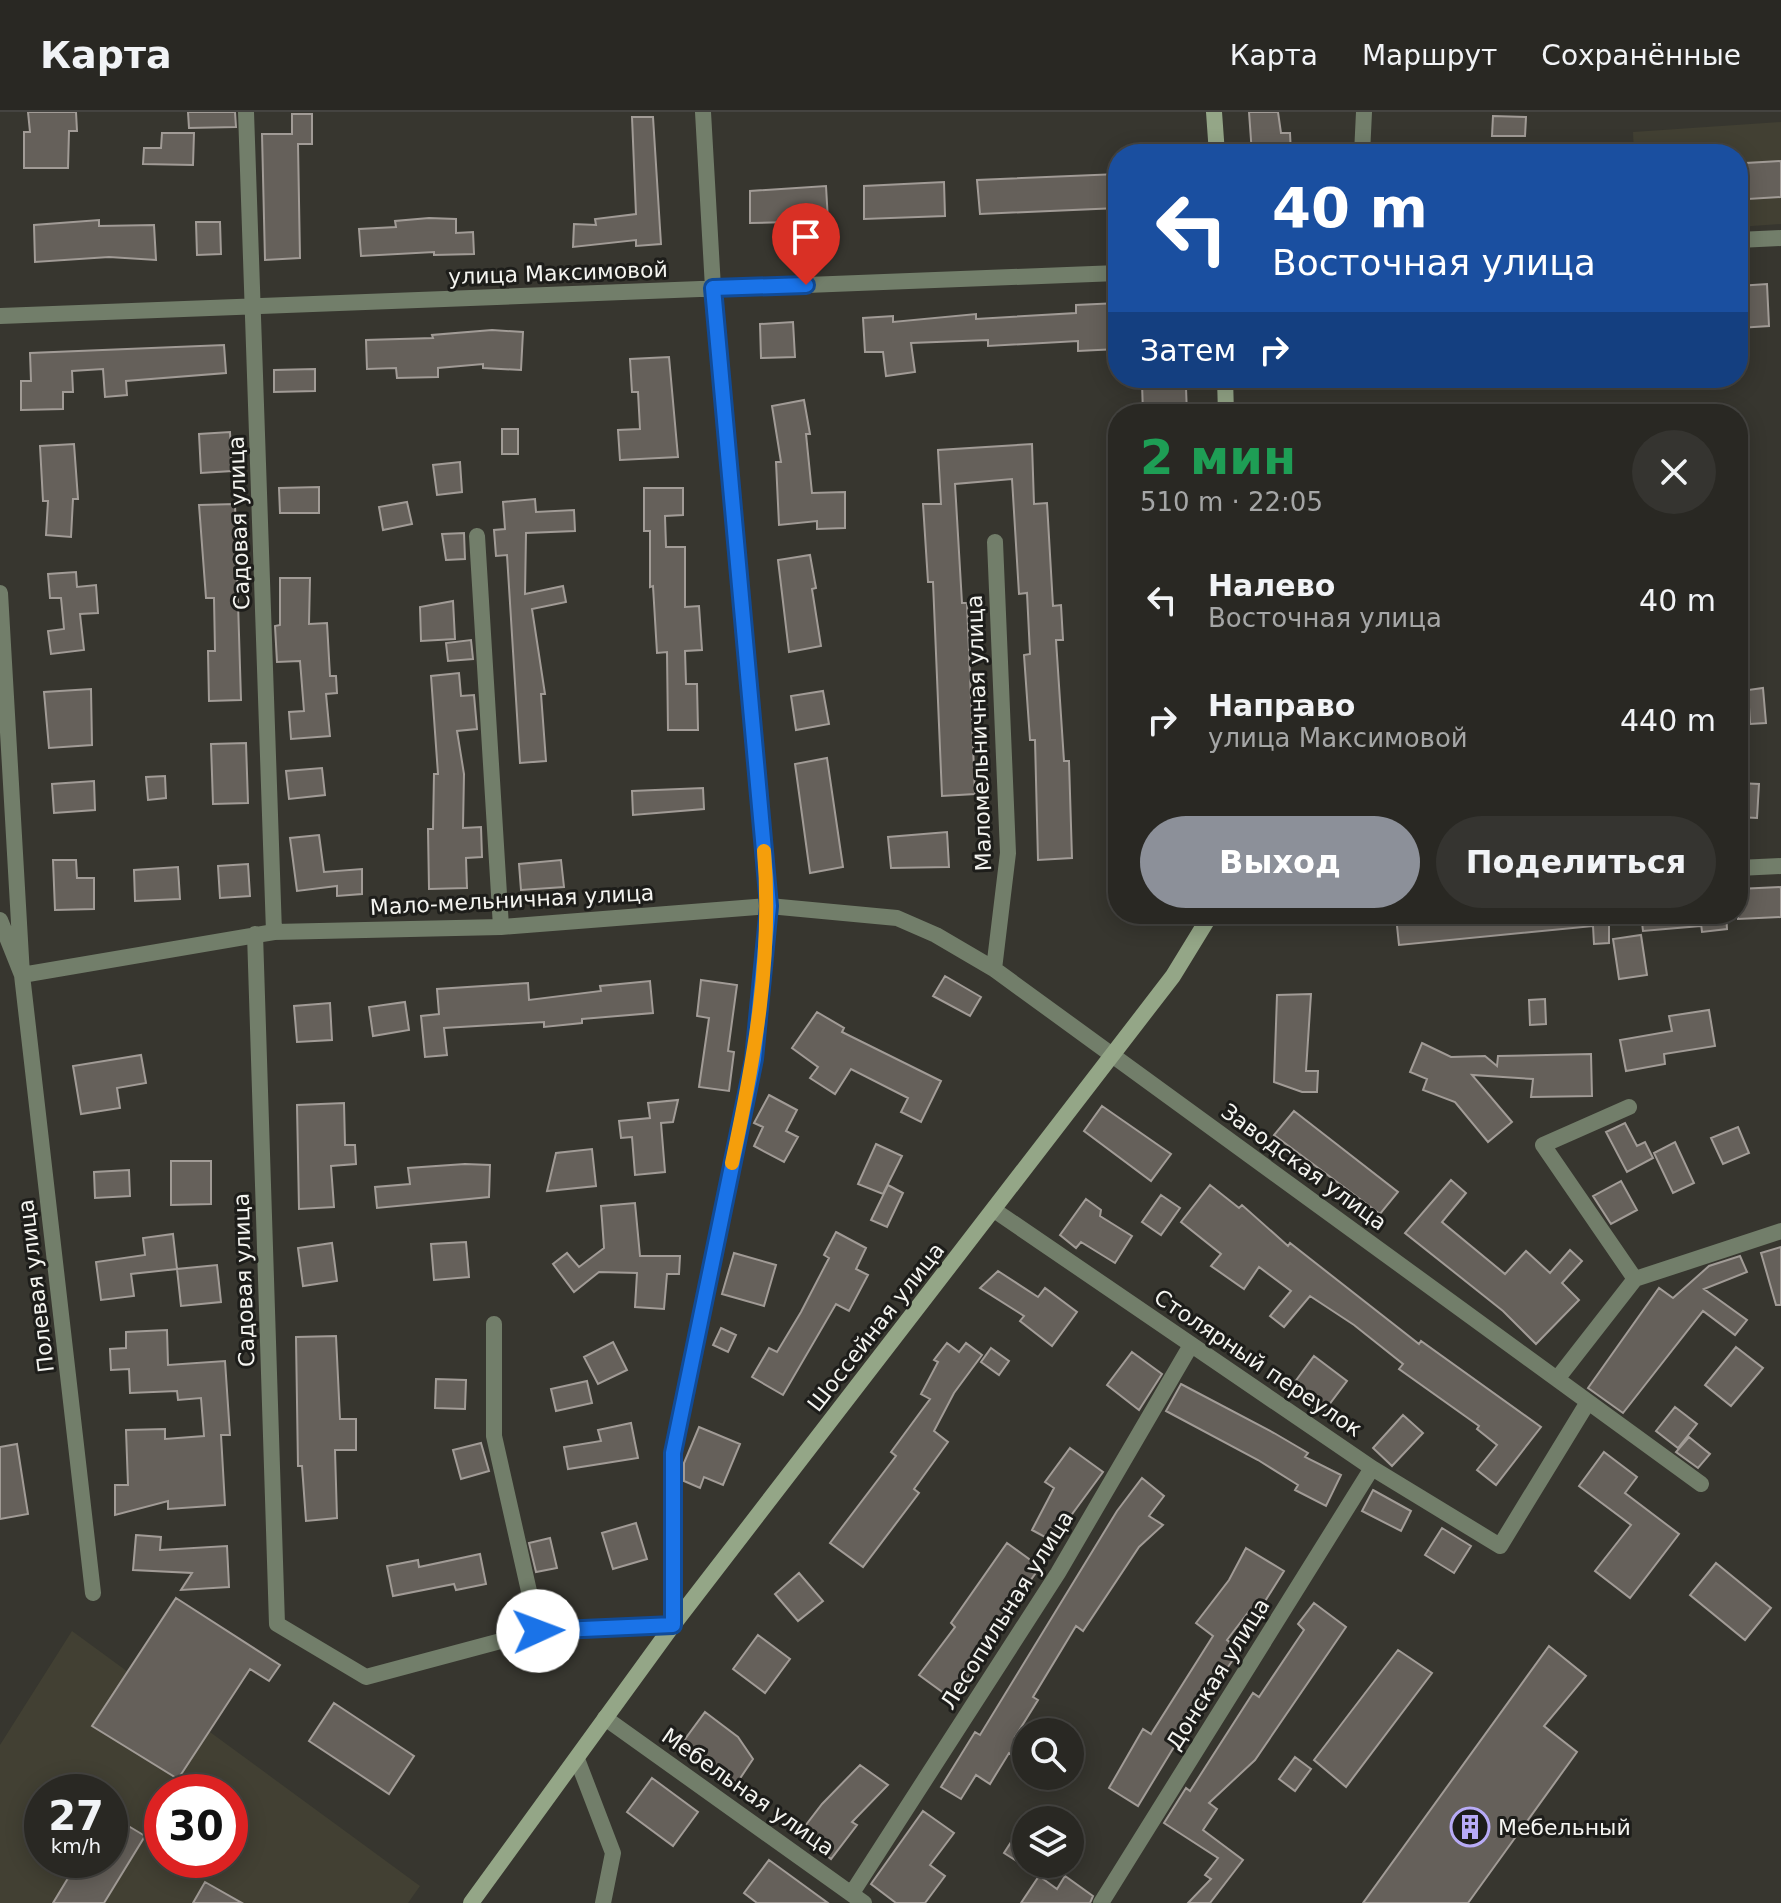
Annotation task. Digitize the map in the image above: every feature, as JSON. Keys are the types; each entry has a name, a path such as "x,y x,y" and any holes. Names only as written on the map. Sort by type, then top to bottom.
{"main road":[{"path":"1214,112 1216,144"},
{"name":"Шоссейная улица","path":"471,1903 673,1625 1173,976 1205,924"}],"street":[{"name":"Садовая улица","path":"246,112 274,932"},
{"path":"494,1324 494,1436 538,1631 673,1625 673,1453 754,1059 769,906 713,288 703,112"},
{"path":"1362,144 1364,112"},
{"path":"1748,240 1781,238"},
{"name":"улица Максимовой","path":"0,316 1108,273"},
{"path":"477,536 501,927"},
{"name":"Маломельничная улица","path":"994,969 1008,853 995,542"},
{"name":"Полевая улица","path":"0,593 22,975 93,1593"},
{"path":"1748,868 1781,866"},
{"name":"Мало-мельничная улица","path":"22,975 274,932 501,927 769,906 897,918 936,935 994,969"},
{"name":"Полевая улица","path":"0,920 22,975"},
{"name":"Садовая улица","path":"255,934 277,1624 366,1677 538,1631"},
{"name":"Заводская улица","path":"994,969 1701,1484"},
{"path":"1629,1107 1543,1145 1635,1279"},
{"name":"Столярный переулок","path":"994,1210 1372,1468 1500,1546 1588,1402"},
{"path":"1557,1379 1635,1279 1781,1231"},
{"name":"Лесопильная улица","path":"858,1898 1058,1573 1191,1345"},
{"name":"Донская улица","path":"1101,1903 1372,1468"},
{"name":"Мебельная улица","path":"605,1718 858,1898"},
{"path":"577,1759 613,1853 603,1903"}],"shaded area":[{"path":"1781,122 1781,224 1748,226 1748,144 1634,144 1633,132"},
{"path":"72,1631 420,1886 408,1903 0,1903 0,1745"}],"building":[{"path":"28,112 76,112 77,131 69,131 68,168 24,168 24,132 30,132"},
{"path":"188,112 235,112 236,127 189,128"},
{"path":"1249,112 1278,112 1281,133 1290,133 1291,144 1251,144"},
{"path":"292,114 312,114 312,144 298,144 300,258 265,260 262,134 292,134"},
{"path":"1493,116 1526,117 1525,136 1492,136"},
{"path":"632,117 653,117 661,244 636,246 636,240 573,247 574,224 596,225 595,219 636,214"},
{"path":"162,133 194,133 193,165 143,164 144,148 161,148"},
{"path":"1781,161 1781,197 1748,199 1748,163"},
{"path":"1108,174 1108,208 980,214 977,180"},
{"path":"944,182 945,216 864,219 864,186"},
{"path":"826,186 828,221 750,223 750,191"},
{"path":"456,219 456,233 473,232 474,254 434,255 434,252 361,256 359,229 396,227 395,221"},
{"path":"99,220 99,226 154,225 156,260 109,257 35,262 34,225"},
{"path":"196,222 220,222 221,254 197,255"},
{"path":"1767,284 1769,326 1748,327 1748,285"},
{"path":"1108,303 1108,350 1078,351 1078,341 988,346 988,340 911,343 915,372 886,376 883,352 865,352 863,318 893,316 893,322 976,314 976,319 1076,313 1076,305"},
{"path":"793,322 795,357 761,358 760,324"},
{"path":"492,330 523,332 521,370 483,368 483,364 438,368 438,377 397,378 396,368 367,369 366,340 433,338 432,335"},
{"path":"224,345 226,373 126,381 127,395 105,397 103,369 72,371 73,392 63,392 63,409 21,410 21,381 31,381 30,353"},
{"path":"669,357 678,457 620,460 618,430 640,429 638,392 632,392 630,359"},
{"path":"315,369 315,391 274,392 274,370"},
{"path":"1142,388 1186,388 1187,404 1143,404"},
{"path":"804,400 810,434 806,434 812,493 845,492 845,528 817,529 817,521 779,525 776,462 781,462 772,406"},
{"path":"502,429 518,429 518,454 502,454"},
{"path":"230,432 232,471 201,473 199,434"},
{"path":"74,444 78,499 73,499 71,537 46,535 48,501 43,501 40,446"},
{"path":"1032,444 1034,504 1047,503 1053,606 1061,605 1063,640 1056,640 1064,761 1069,761 1072,858 1038,860 1035,740 1030,740 1024,655 1030,654 1027,593 1019,594 1012,479 955,484 962,603 967,603 975,794 942,796 933,582 928,582 923,504 941,504 938,450"},
{"path":"460,462 462,492 437,495 433,465"},
{"path":"319,487 319,513 280,513 279,488"},
{"path":"644,488 683,488 683,515 665,516 666,547 685,547 685,607 699,606 702,650 685,651 686,684 697,684 698,730 668,730 667,652 657,653 653,586 650,587 650,531 644,531"},
{"path":"535,499 536,512 574,510 575,531 526,533 525,594 563,586 566,602 532,609 545,694 541,694 546,761 520,763 507,555 496,556 494,530 505,529 503,502"},
{"path":"407,502 412,524 383,530 379,507"},
{"path":"235,504 241,700 209,701 208,651 215,651 214,598 206,598 199,505"},
{"path":"464,533 465,559 446,560 442,534"},
{"path":"810,555 821,646 789,652 778,560"},
{"path":"76,572 77,587 96,585 98,613 80,614 84,650 51,654 48,631 64,629 61,598 50,598 48,574"},
{"path":"280,578 310,578 309,624 327,623 330,676 336,676 337,693 326,694 330,736 291,739 289,712 304,711 300,661 277,662 275,626 280,625"},
{"path":"453,601 455,639 421,641 420,607"},
{"path":"471,640 473,659 448,661 446,643"},
{"path":"459,673 461,696 474,695 477,729 457,731 464,774 463,828 481,827 482,857 466,858 467,888 429,889 428,829 433,829 434,774 438,774 431,676"},
{"path":"1763,688 1766,723 1750,724 1748,690"},
{"path":"91,689 92,745 49,748 44,692"},
{"path":"823,691 829,724 796,730 791,696"},
{"path":"246,743 248,803 213,804 211,744"},
{"path":"827,758 843,867 810,873 795,764"},
{"path":"322,768 325,795 289,799 286,771"},
{"path":"165,776 166,798 148,800 146,777"},
{"path":"94,781 95,810 54,813 52,784"},
{"path":"1748,783 1759,784 1757,818 1748,818"},
{"path":"703,788 704,809 633,815 632,791"},
{"path":"947,832 949,867 891,868 888,837"},
{"path":"319,835 324,872 362,869 362,894 337,896 337,886 297,891 290,838"},
{"path":"53,860 76,860 77,878 94,878 94,909 55,910"},
{"path":"561,860 564,887 521,890 519,864"},
{"path":"248,864 250,896 220,898 218,866"},
{"path":"178,867 180,899 135,901 134,870"},
{"path":"1781,887 1781,917 1748,919 1748,889"},
{"path":"1397,924 1609,924 1609,943 1594,944 1593,926 1399,945"},
{"path":"1642,924 1700,924 1700,926 1643,931"},
{"path":"1701,924 1727,924 1727,929 1702,932"},
{"path":"1641,935 1647,975 1619,979 1613,939"},
{"path":"945,976 981,997 970,1016 933,996"},
{"path":"701,980 737,985 728,1051 734,1052 729,1091 699,1087 709,1018 697,1016"},
{"path":"650,981 653,1013 582,1019 582,1023 544,1027 544,1022 444,1028 447,1055 425,1057 421,1016 439,1014 437,989 528,983 529,1000 601,991 600,986"},
{"path":"1311,994 1306,1071 1318,1071 1317,1092 1302,1092 1274,1082 1277,995"},
{"path":"1545,999 1546,1024 1530,1025 1529,1000"},
{"path":"405,1002 409,1030 373,1036 369,1007"},
{"path":"330,1003 332,1040 297,1042 294,1006"},
{"path":"1709,1010 1715,1046 1664,1054 1665,1064 1626,1071 1620,1040 1672,1031 1669,1016"},
{"path":"817,1012 844,1028 842,1032 941,1081 921,1122 901,1112 908,1098 851,1069 835,1094 810,1078 818,1067 792,1048"},
{"path":"1422,1043 1451,1057 1485,1056 1497,1066 1498,1056 1591,1054 1592,1096 1531,1097 1533,1079 1472,1075 1512,1122 1488,1142 1455,1102 1423,1090 1427,1079 1410,1072"},
{"path":"141,1055 146,1083 117,1088 120,1108 81,1114 73,1066"},
{"path":"769,1095 797,1110 786,1131 798,1137 784,1162 754,1146 763,1127 754,1123"},
{"path":"678,1100 673,1122 661,1123 665,1172 635,1175 632,1137 621,1138 619,1121 650,1118 648,1103"},
{"path":"344,1103 345,1145 355,1145 356,1164 331,1166 334,1207 299,1209 297,1105"},
{"path":"1102,1106 1171,1154 1151,1181 1084,1131"},
{"path":"1294,1111 1398,1192 1380,1214 1274,1135"},
{"path":"1625,1123 1637,1146 1645,1142 1653,1158 1627,1172 1606,1132"},
{"path":"1738,1127 1749,1153 1723,1164 1711,1138"},
{"path":"1675,1142 1694,1183 1673,1193 1654,1153"},
{"path":"876,1144 902,1156 883,1194 858,1184"},
{"path":"592,1149 596,1186 547,1191 556,1153"},
{"path":"171,1161 211,1161 211,1204 171,1205"},
{"path":"490,1165 489,1197 377,1208 375,1187 410,1184 408,1168"},
{"path":"129,1170 130,1196 95,1198 94,1172"},
{"path":"1451,1180 1466,1193 1442,1222 1505,1274 1526,1251 1550,1273 1570,1250 1582,1261 1562,1283 1579,1300 1536,1344 1503,1311 1405,1233"},
{"path":"1621,1181 1637,1210 1611,1224 1593,1196"},
{"path":"888,1185 903,1193 887,1227 871,1220"},
{"path":"1210,1185 1239,1208 1242,1205 1288,1246 1290,1243 1419,1344 1421,1341 1541,1427 1496,1485 1477,1470 1497,1445 1477,1429 1479,1426 1399,1369 1403,1364 1354,1325 1310,1296 1284,1327 1270,1316 1291,1291 1259,1267 1244,1289 1211,1266 1221,1254 1181,1222"},
{"path":"1161,1195 1180,1208 1161,1235 1142,1222"},
{"path":"1086,1199 1101,1210 1100,1216 1132,1236 1115,1263 1081,1242 1076,1248 1060,1235"},
{"path":"635,1203 640,1256 680,1256 679,1274 667,1274 664,1309 635,1307 637,1273 599,1272 574,1292 553,1264 567,1253 579,1267 604,1248 601,1206"},
{"path":"836,1232 866,1248 856,1269 868,1275 849,1311 836,1304 783,1395 752,1377 769,1348 777,1352 801,1312 829,1258 824,1255"},
{"path":"173,1234 177,1269 131,1274 134,1296 101,1300 96,1262 145,1255 143,1238"},
{"path":"466,1242 469,1277 434,1280 431,1244"},
{"path":"332,1243 337,1281 303,1286 298,1248"},
{"path":"1781,1247 1781,1305 1776,1305 1761,1253"},
{"path":"734,1253 776,1265 764,1306 722,1294"},
{"path":"1740,1256 1747,1272 1704,1289 1747,1320 1735,1335 1703,1311 1623,1413 1588,1388 1659,1288 1673,1298 1709,1266"},
{"path":"217,1265 221,1302 181,1306 177,1269"},
{"path":"998,1271 1038,1297 1045,1288 1077,1312 1052,1346 1020,1321 1024,1316 980,1288"},
{"path":"721,1328 736,1335 728,1352 713,1345"},
{"path":"167,1330 168,1365 225,1361 230,1435 221,1435 225,1505 168,1509 168,1501 115,1515 115,1485 128,1485 126,1430 165,1429 165,1439 204,1436 201,1398 178,1400 177,1391 130,1393 129,1369 111,1370 110,1349 126,1348 126,1332"},
{"path":"336,1336 340,1419 356,1419 356,1450 335,1450 337,1518 306,1521 302,1466 298,1466 296,1337"},
{"path":"613,1342 627,1370 598,1384 584,1357"},
{"path":"947,1343 959,1352 966,1343 982,1355 954,1393 934,1431 948,1442 914,1489 919,1493 863,1567 830,1543 896,1456 891,1452 930,1399 921,1394 938,1362 934,1360"},
{"path":"1736,1347 1763,1368 1731,1406 1705,1385"},
{"path":"991,1348 1009,1361 999,1375 981,1362"},
{"path":"1132,1352 1162,1374 1139,1410 1107,1385"},
{"path":"1314,1356 1347,1381 1322,1414 1289,1390"},
{"path":"436,1379 466,1380 465,1409 435,1408"},
{"path":"587,1381 592,1403 556,1411 551,1389"},
{"path":"1181,1384 1274,1433 1308,1453 1305,1457 1341,1475 1326,1506 1295,1490 1298,1485 1258,1460 1166,1411"},
{"path":"1675,1407 1697,1424 1678,1448 1656,1431"},
{"path":"1403,1415 1423,1433 1392,1466 1373,1448"},
{"path":"631,1423 638,1458 568,1469 564,1447 601,1441 598,1430"},
{"path":"699,1427 740,1444 723,1485 704,1477 700,1488 684,1481 684,1463"},
{"path":"1689,1437 1710,1454 1698,1468 1676,1452"},
{"path":"481,1443 489,1471 461,1479 453,1450"},
{"path":"17,1444 28,1514 0,1519 0,1447"},
{"path":"1070,1448 1103,1472 1070,1517 1056,1543 1032,1530 1054,1488 1045,1482"},
{"path":"1604,1452 1637,1477 1625,1493 1679,1534 1630,1598 1595,1571 1631,1525 1579,1486"},
{"path":"1142,1478 1164,1496 1149,1516 1163,1525 1139,1547 1083,1631 1076,1626 1033,1697 1038,1700 1027,1718 1012,1718 1012,1755 1009,1753 990,1784 976,1775 961,1799 941,1787 975,1732 980,1735 1117,1511"},
{"path":"1373,1490 1411,1511 1401,1531 1362,1511"},
{"path":"636,1523 647,1559 613,1569 602,1533"},
{"path":"1442,1528 1471,1546 1454,1573 1425,1555"},
{"path":"136,1535 161,1537 160,1550 227,1546 229,1587 181,1590 192,1573 133,1570"},
{"path":"550,1538 557,1568 536,1572 529,1543"},
{"path":"1007,1543 1040,1567 973,1662 977,1666 952,1699 919,1675 955,1627 951,1623"},
{"path":"1246,1548 1284,1571 1257,1614 1250,1610 1227,1640 1240,1650 1191,1719 1138,1806 1109,1788 1143,1729 1151,1734 1213,1636 1196,1623 1229,1580"},
{"path":"480,1554 486,1584 456,1590 454,1584 393,1596 387,1566 418,1560 419,1567"},
{"path":"1716,1563 1771,1608 1745,1640 1690,1595"},
{"path":"799,1573 823,1601 798,1621 775,1594"},
{"path":"176,1598 280,1665 269,1681 250,1669 181,1774 170,1774 92,1726"},
{"path":"1314,1603 1346,1627 1255,1760 1209,1803 1217,1809 1203,1830 1243,1860 1210,1903 1188,1903 1211,1879 1205,1875 1218,1858 1164,1823 1186,1788 1190,1791 1253,1693 1259,1697 1304,1630 1298,1624"},
{"path":"758,1635 790,1659 765,1693 733,1669"},
{"name":"Мебельный","path":"1549,1646 1586,1676 1544,1726 1577,1752 1468,1903 1363,1903"},
{"path":"1398,1650 1432,1673 1346,1787 1314,1760"},
{"path":"334,1703 414,1756 389,1794 309,1741"},
{"path":"705,1712 738,1737 753,1759 737,1783 680,1746"},
{"path":"1295,1757 1311,1769 1295,1791 1279,1779"},
{"path":"860,1765 888,1785 852,1822 857,1825 831,1859 799,1834 822,1804"},
{"path":"652,1778 698,1812 673,1846 627,1812"},
{"path":"923,1811 954,1833 930,1865 945,1876 925,1903 896,1903 871,1884"},
{"path":"128,1826 144,1838 128,1864"},
{"path":"1012,1841 1012,1858 1004,1853"},
{"path":"769,1860 828,1903 757,1903 744,1893"},
{"path":"68,1878 119,1878 104,1903 53,1903"},
{"path":"1038,1878 1057,1889 1064,1878 1068,1878 1093,1896 1090,1903 1021,1903"},
{"path":"205,1882 242,1903 193,1903"}],"slow traffic":[{"path":"732,1163 754,1059 769,906 764,851"}],"place":[{"name":"Мебельный","path":"1470,1827"}],"route":[{"path":"538,1631 673,1625 673,1453 754,1059 769,906 713,288 806,285"}]}
